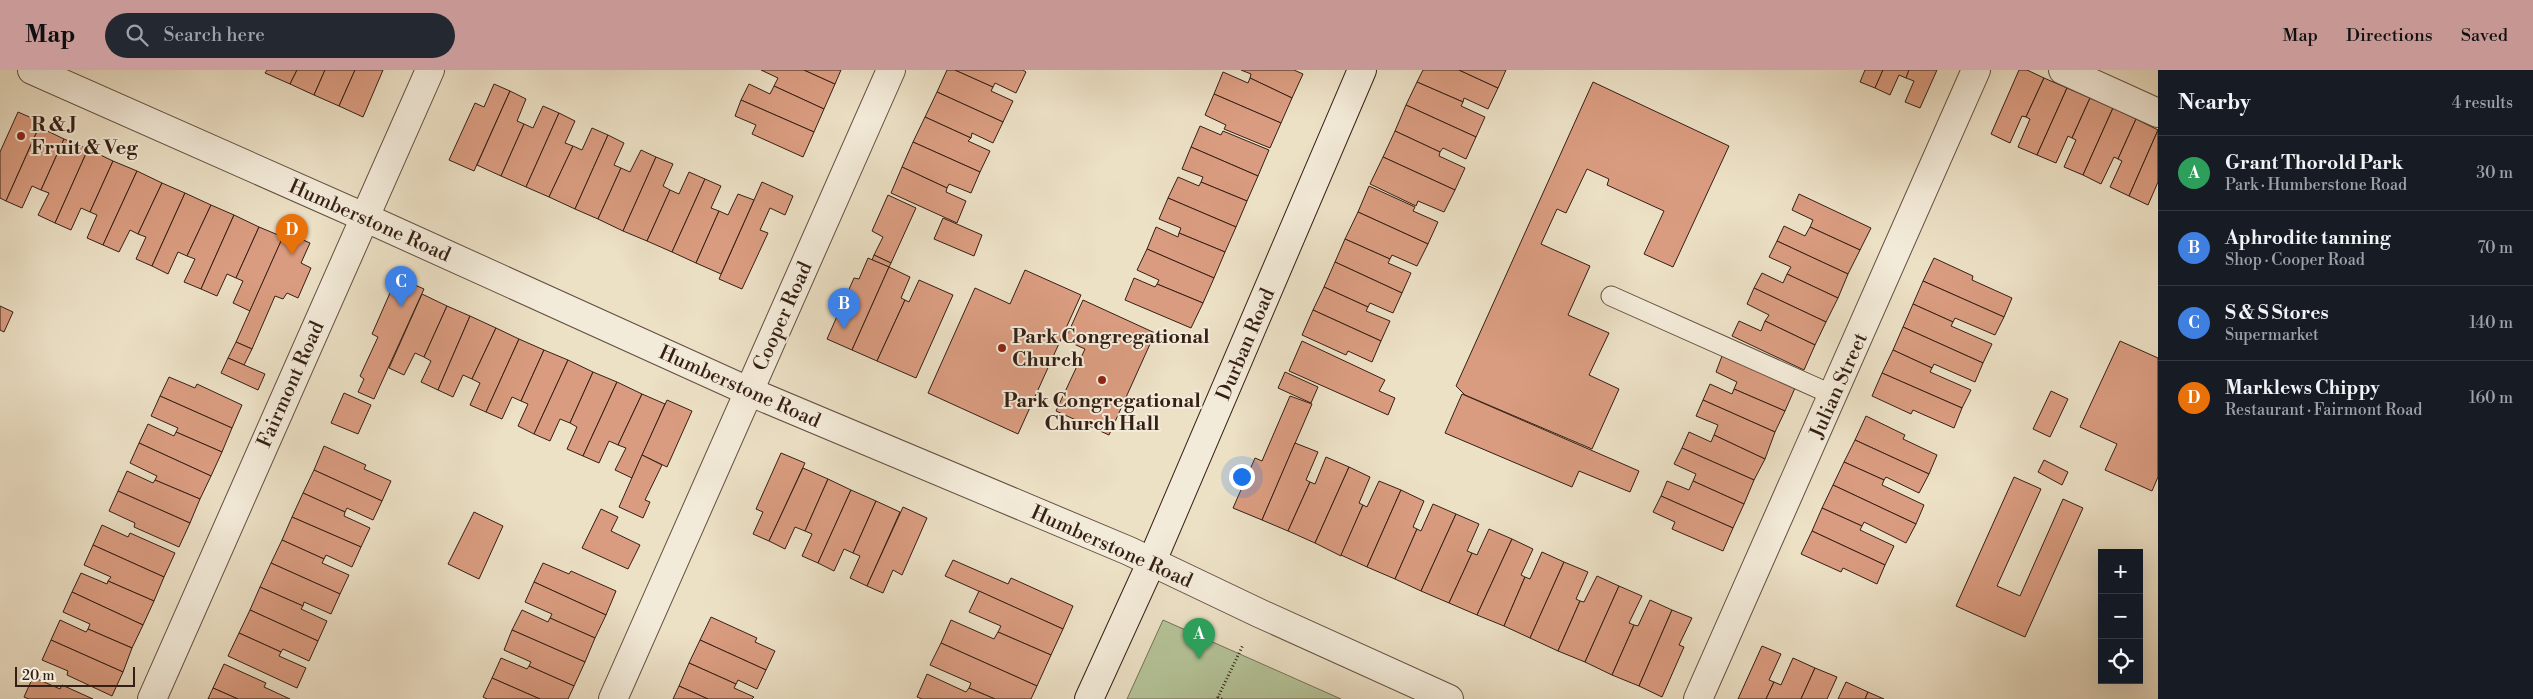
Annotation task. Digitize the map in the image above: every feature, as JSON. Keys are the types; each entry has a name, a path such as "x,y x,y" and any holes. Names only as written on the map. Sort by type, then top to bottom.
{"street":[{"name":"Humberstone Road","path":"32,70 364,217 748,391 1152,561 1259,613 1449,699"},
{"name":"Fairmont Road","path":"152,699 430,70"},
{"name":"Cooper Road","path":"613,699 891,70"},
{"name":"Durban Road","path":"1089,699 1152,561 1362,70"},
{"name":"Julian Street","path":"1698,699 1976,70"},
{"path":"2062,70 2158,112"}],"lane":[{"path":"1611,296 1833,395"}],"path":[{"path":"1222,699 1218,697 1259,613"}],"green space":[{"path":"1163,620 1341,699 1127,699"}],"building":[{"path":"267,70 297,70 290,84 265,73"},
{"path":"297,70 325,70 314,95 290,84"},
{"path":"325,70 355,70 339,106 314,95"},
{"path":"355,70 383,70 363,117 339,106"},
{"path":"761,70 804,70 835,84 824,109 774,86 778,78"},
{"path":"804,70 841,70 835,84"},
{"path":"947,70 955,70 993,87 991,91 1013,101 1003,122 937,92"},
{"path":"955,70 1023,70 1026,72 1016,93 995,83 993,87"},
{"path":"1241,70 1294,70 1303,74 1292,98 1250,78 1251,74"},
{"path":"1423,70 1459,70 1498,88 1488,109 1464,98 1463,102 1417,82"},
{"path":"1459,70 1506,70 1498,88"},
{"path":"1865,70 1883,70 1875,88 1860,82"},
{"path":"1883,70 1909,70 1906,78 1899,75 1890,95 1875,88"},
{"path":"1909,70 1937,70 1920,108 1905,102 1914,81 1906,78"},
{"path":"2019,70 2027,70 2044,78 2026,117 2022,116 2010,143 1991,134"},
{"path":"1223,72 1248,83 1250,78 1292,98 1281,123 1214,94"},
{"path":"2044,78 2067,88 2037,155 2018,147 2030,119 2026,117"},
{"path":"1417,82 1463,102 1461,106 1485,117 1476,137 1406,105"},
{"path":"1593,82 1729,146 1673,267 1644,254 1664,211 1607,185 1609,179 1587,169 1566,213 1557,209 1541,244 1590,266 1568,315 1609,333 1589,375 1619,389 1592,449 1465,395 1456,386"},
{"path":"494,84 510,91 474,171 449,160 475,103 484,107"},
{"path":"749,84 770,94 774,86 824,109 814,132 741,100"},
{"path":"2067,88 2090,98 2072,138 2068,136 2056,163 2037,155"},
{"path":"510,91 526,99 517,121 524,124 501,176 477,165"},
{"path":"937,92 1003,122 993,143 972,133 971,138 925,117"},
{"path":"1214,94 1281,123 1270,148 1224,129 1226,125 1205,115"},
{"path":"2090,98 2113,108 2083,175 2064,167 2076,140 2072,138"},
{"path":"741,100 814,132 803,157 752,134 756,125 735,116"},
{"path":"1406,105 1476,137 1466,159 1443,148 1440,152 1395,131"},
{"path":"543,106 559,113 526,187 501,176 524,124 533,128"},
{"path":"2113,108 2136,119 2118,159 2114,157 2101,184 2083,175"},
{"path":"18,112 41,122 6,201 0,198 0,152"},
{"path":"559,113 575,121 565,143 573,146 549,197 526,187"},
{"path":"925,117 971,138 968,141 990,151 980,172 913,142"},
{"path":"2136,119 2158,130 2129,196 2110,187 2122,161 2118,159"},
{"path":"1200,126 1221,135 1223,131 1269,150 1258,176 1191,147"},
{"path":"39,127 64,139 41,190 32,186 22,208 6,201"},
{"path":"592,128 608,135 575,209 549,197 573,146 582,150"},
{"path":"2158,130 2158,182 2148,205 2129,196"},
{"path":"1395,131 1440,152 1439,156 1465,168 1455,190 1383,157"},
{"path":"608,135 624,143 614,165 621,168 598,219 575,209"},
{"path":"64,139 88,149 55,223 38,215 49,193 41,190"},
{"path":"913,142 980,172 971,193 949,184 947,188 902,167"},
{"path":"1191,147 1258,176 1247,201 1201,182 1203,177 1182,169"},
{"path":"88,149 113,161 90,212 81,208 71,230 55,223"},
{"path":"641,150 656,157 623,231 598,219 621,168 630,172"},
{"path":"656,157 673,164 663,186 670,190 647,241 623,231"},
{"path":"1383,157 1455,190 1444,212 1418,201 1416,206 1370,184"},
{"path":"113,161 137,171 103,245 87,238 97,215 90,212"},
{"path":"902,167 947,188 946,192 966,201 957,223 891,193"},
{"path":"137,171 162,183 138,234 130,230 119,252 103,245"},
{"path":"689,172 705,179 672,252 647,241 670,190 679,194"},
{"path":"1178,177 1199,186 1201,182 1247,201 1236,227 1168,198"},
{"path":"705,179 721,186 711,208 719,211 696,263 672,252"},
{"path":"762,182 793,196 785,215 770,208 760,230 768,233 742,289 719,279"},
{"path":"162,183 185,193 152,266 136,259 146,237 138,234"},
{"path":"1369,186 1415,207 1413,211 1438,222 1428,244 1358,212"},
{"path":"185,193 211,205 187,256 178,252 168,274 152,266"},
{"path":"738,194 754,200 721,274 696,263 719,211 728,215"},
{"path":"1799,194 1871,228 1860,250 1810,227 1813,220 1792,210"},
{"path":"888,195 916,208 891,263 874,255 883,237 872,231"},
{"path":"1168,198 1236,227 1225,252 1179,233 1181,228 1159,219"},
{"path":"211,205 234,215 201,289 184,282 195,259 187,256"},
{"path":"1358,212 1428,244 1417,266 1392,255 1390,259 1345,239"},
{"path":"234,215 259,227 236,278 227,274 217,296 201,289"},
{"path":"943,218 982,235 974,256 934,239"},
{"path":"1784,226 1805,236 1810,227 1860,250 1848,274 1777,241"},
{"path":"259,227 283,237 250,311 233,303 243,281 236,278"},
{"path":"1156,227 1178,237 1179,233 1225,252 1214,278 1147,249"},
{"path":"285,232 310,243 301,263 311,268 298,298 287,293 283,299 275,296 252,349 236,342"},
{"path":"1345,239 1390,259 1388,263 1411,273 1402,293 1335,262"},
{"path":"1777,241 1848,274 1838,298 1787,274 1791,267 1769,257"},
{"path":"1147,249 1214,278 1203,303 1157,284 1159,280 1137,270"},
{"path":"874,255 891,263 889,267 872,260"},
{"path":"868,258 889,267 852,350 827,339 854,278 859,279"},
{"path":"1934,258 1973,276 1972,280 2012,298 2004,317 1923,281"},
{"path":"1335,262 1402,293 1393,313 1370,303 1368,307 1324,287"},
{"path":"889,267 910,277 901,298 905,300 877,361 852,350"},
{"name":"Park Congregational Church","path":"1025,270 1081,295 1018,434 928,393 975,288 1010,304"},
{"path":"1762,273 1783,283 1787,274 1838,298 1826,322 1754,288"},
{"path":"397,277 424,289 374,399 358,392 364,379 360,376 378,337 372,334"},
{"path":"1134,278 1155,287 1157,284 1203,303 1191,328 1125,300"},
{"path":"919,280 953,295 916,378 877,361 905,300 909,302"},
{"path":"1923,281 2004,317 1995,335 1955,318 1953,322 1913,304"},
{"path":"1324,287 1368,307 1366,311 1390,321 1381,341 1313,310"},
{"path":"1754,288 1826,322 1815,345 1765,321 1769,315 1747,304"},
{"path":"422,294 447,306 424,357 415,353 404,375 389,368"},
{"name":"Park Congregational Church Hall","path":"1083,300 1155,333 1109,435 1056,411 1085,349 1065,340"},
{"path":"1913,304 1953,322 1951,326 1992,344 1983,363 1903,327"},
{"path":"0,306 13,312 4,332 0,330"},
{"path":"447,306 470,316 438,390 421,382 431,361 424,357"},
{"path":"1313,310 1381,341 1372,362 1348,351 1346,355 1302,335"},
{"path":"470,316 496,328 472,379 463,375 453,397 438,390"},
{"path":"1739,321 1761,331 1765,321 1815,345 1804,370 1732,336"},
{"path":"1903,327 1983,363 1975,382 1934,364 1932,368 1893,350"},
{"path":"496,328 519,339 486,412 470,405 480,383 472,379"},
{"path":"519,339 544,350 521,401 512,397 502,419 486,412"},
{"path":"1302,341 1385,380 1379,391 1395,398 1388,415 1289,371"},
{"path":"2120,341 2158,358 2158,477 2152,491 2105,470 2117,444 2080,427"},
{"path":"236,342 252,349 244,365 228,358"},
{"path":"544,350 568,360 534,434 518,426 528,404 521,401"},
{"path":"1893,350 1932,368 1930,372 1971,390 1962,408 1882,373"},
{"path":"1722,356 1795,388 1785,411 1734,389 1737,382 1716,372"},
{"path":"228,358 265,374 258,390 221,373"},
{"path":"568,360 593,372 570,423 560,419 550,441 534,434"},
{"path":"593,372 617,382 583,456 567,449 577,427 570,423"},
{"path":"1285,372 1318,387 1311,403 1278,388"},
{"path":"1882,373 1962,408 1954,428 1913,410 1911,414 1872,396"},
{"path":"169,377 195,388 197,384 242,405 232,428 160,396"},
{"path":"617,382 642,394 618,445 609,441 599,463 583,456"},
{"path":"1710,384 1732,394 1734,389 1785,411 1775,432 1703,400"},
{"path":"2051,391 2068,399 2050,437 2033,429"},
{"path":"344,393 371,405 358,434 331,423"},
{"path":"642,394 665,404 632,478 615,470 626,448 618,445"},
{"path":"1462,394 1639,471 1630,492 1579,471 1572,487 1445,433"},
{"path":"160,396 232,428 222,452 176,432 178,428 151,416"},
{"path":"1290,396 1312,404 1262,520 1233,508 1255,458 1262,461"},
{"path":"667,400 692,411 667,467 642,455"},
{"path":"1703,400 1775,432 1765,459 1714,435 1718,425 1696,416"},
{"path":"1866,416 1905,435 1903,439 1937,455 1929,474 1855,440"},
{"path":"148,424 174,436 176,432 222,452 211,476 139,443"},
{"path":"1689,432 1711,442 1714,435 1765,459 1754,480 1682,448"},
{"path":"1855,440 1929,474 1919,493 1886,477 1884,480 1844,462"},
{"path":"139,443 211,476 200,499 155,480 157,476 130,463"},
{"path":"1295,443 1318,452 1306,480 1310,482 1288,531 1262,520"},
{"path":"324,446 366,465 364,469 391,481 382,501 314,470"},
{"path":"1682,448 1754,480 1744,504 1693,481 1696,474 1674,464"},
{"path":"781,453 805,463 769,541 753,534 763,512 756,509"},
{"path":"642,455 662,465 645,500 650,502 643,518 619,507"},
{"path":"1326,457 1349,467 1315,543 1288,531 1310,482 1315,484"},
{"path":"2044,460 2068,472 2062,485 2038,472"},
{"path":"1844,462 1884,480 1882,485 1924,505 1916,524 1833,485"},
{"path":"1349,467 1370,477 1359,503 1363,505 1341,556 1315,543"},
{"path":"803,468 828,479 805,531 795,527 785,549 769,541"},
{"path":"314,470 382,501 373,520 347,508 345,512 303,493"},
{"path":"127,471 153,483 155,480 200,499 190,523 118,491"},
{"path":"2014,477 2041,489 1997,586 2020,596 2063,499 2083,508 2025,637 1956,606"},
{"path":"828,479 851,490 818,563 802,556 812,534 805,531"},
{"path":"1379,481 1401,490 1367,567 1341,555 1363,505 1367,507"},
{"path":"1667,481 1689,490 1693,481 1744,504 1733,528 1661,496"},
{"path":"1833,485 1916,524 1906,543 1864,522 1862,526 1822,508"},
{"path":"851,490 876,501 853,553 844,549 834,571 818,563"},
{"path":"1401,490 1424,501 1413,527 1417,529 1395,579 1367,567"},
{"path":"118,491 190,523 179,547 134,527 135,523 109,511"},
{"path":"303,493 345,512 344,516 370,528 361,547 292,517"},
{"path":"1661,496 1733,528 1723,551 1672,529 1675,522 1653,512"},
{"path":"876,501 900,512 867,586 850,578 860,556 853,553"},
{"path":"1433,504 1456,514 1421,591 1395,579 1417,529 1421,531"},
{"path":"903,507 927,518 902,575 893,570 883,593 867,586"},
{"path":"1822,508 1862,526 1860,530 1894,546 1885,565 1812,531"},
{"path":"601,509 618,517 611,531 640,545 628,569 582,548"},
{"path":"474,512 503,526 479,579 448,564"},
{"path":"1456,514 1479,524 1467,551 1472,553 1449,603 1421,591"},
{"path":"292,517 361,547 352,567 326,555 324,559 282,540"},
{"path":"102,525 128,537 130,533 175,553 164,577 93,545"},
{"path":"1489,529 1512,539 1477,615 1449,603 1472,553 1477,555"},
{"path":"1812,531 1885,565 1877,584 1843,568 1841,572 1801,554"},
{"path":"1512,539 1533,549 1521,575 1525,577 1504,626 1477,615"},
{"path":"282,540 324,559 322,563 349,575 340,594 271,563"},
{"path":"93,545 164,577 154,601 108,581 111,577 84,565"},
{"path":"1542,552 1564,562 1530,638 1504,626 1525,577 1530,579"},
{"path":"953,560 1008,584 1011,578 1073,606 1063,629 945,576"},
{"path":"1564,562 1588,572 1576,599 1580,601 1558,651 1530,638"},
{"path":"271,563 340,594 331,614 304,602 303,606 260,587"},
{"path":"543,563 569,574 571,571 616,591 606,615 534,582"},
{"path":"81,573 107,584 108,581 154,601 143,625 72,592"},
{"path":"1597,576 1619,586 1585,662 1558,651 1580,601 1584,602"},
{"path":"534,582 606,615 595,638 550,618 552,614 525,602"},
{"path":"1619,586 1642,596 1629,623 1634,625 1612,675 1585,662"},
{"path":"260,587 303,606 301,609 327,621 318,641 250,610"},
{"path":"979,591 1063,629 1051,655 998,632 1001,626 969,612"},
{"path":"72,592 143,625 132,648 88,629 90,624 63,612"},
{"path":"1650,600 1672,610 1639,686 1612,675 1634,625 1638,626"},
{"path":"250,610 318,641 309,661 283,649 281,652 239,633"},
{"path":"522,610 548,622 550,618 595,638 585,662 512,630"},
{"path":"1672,610 1692,618 1679,645 1684,647 1662,697 1639,686"},
{"path":"711,617 757,638 755,642 775,651 766,670 700,640"},
{"path":"60,620 86,632 88,629 132,648 123,672 51,640"},
{"path":"951,620 994,639 998,632 1051,655 1037,686 941,643"},
{"path":"512,630 585,662 574,686 529,666 531,662 504,650"},
{"path":"239,633 281,652 279,656 306,668 297,688 228,656"},
{"path":"51,640 123,672 112,696 67,675 68,671 42,660"},
{"path":"700,640 766,670 757,689 738,680 736,684 689,663"},
{"path":"941,643 1037,686 1031,699 995,699 969,688 971,683 930,665"},
{"path":"1762,646 1781,654 1769,680 1774,682 1766,699 1738,699"},
{"path":"501,658 527,669 529,666 574,686 568,699 540,699 492,678"},
{"path":"1793,658 1815,668 1801,699 1766,699 1774,682 1781,685"},
{"path":"689,663 736,684 734,688 754,697 752,699 708,699 679,686"},
{"path":"224,664 266,683 264,687 290,699 238,699 213,688"},
{"path":"1815,668 1837,677 1827,699 1801,699"},
{"path":"927,674 966,692 969,688 995,699 922,699 917,697"},
{"path":"33,677 60,689 62,685 93,699 29,699 24,697"},
{"path":"492,678 540,699 487,699 483,697"},
{"path":"1846,682 1868,692 1865,699 1838,699"},
{"path":"679,686 708,699 673,699"},
{"path":"213,688 238,699 208,699"},
{"path":"1868,692 1884,699 1865,699"}],"place":[{"name":"R & J Fruit & Veg","path":"21,136"},
{"name":"Marklews Chippy","path":"292,255"},
{"name":"S & S Stores","path":"401,307"},
{"name":"Aphrodite tanning","path":"844,329"},
{"name":"Park Congregational Church","path":"1002,348"},
{"name":"Park Congregational Church Hall","path":"1102,380"},
{"name":"Grant Thorold Park","path":"1199,659"}]}
